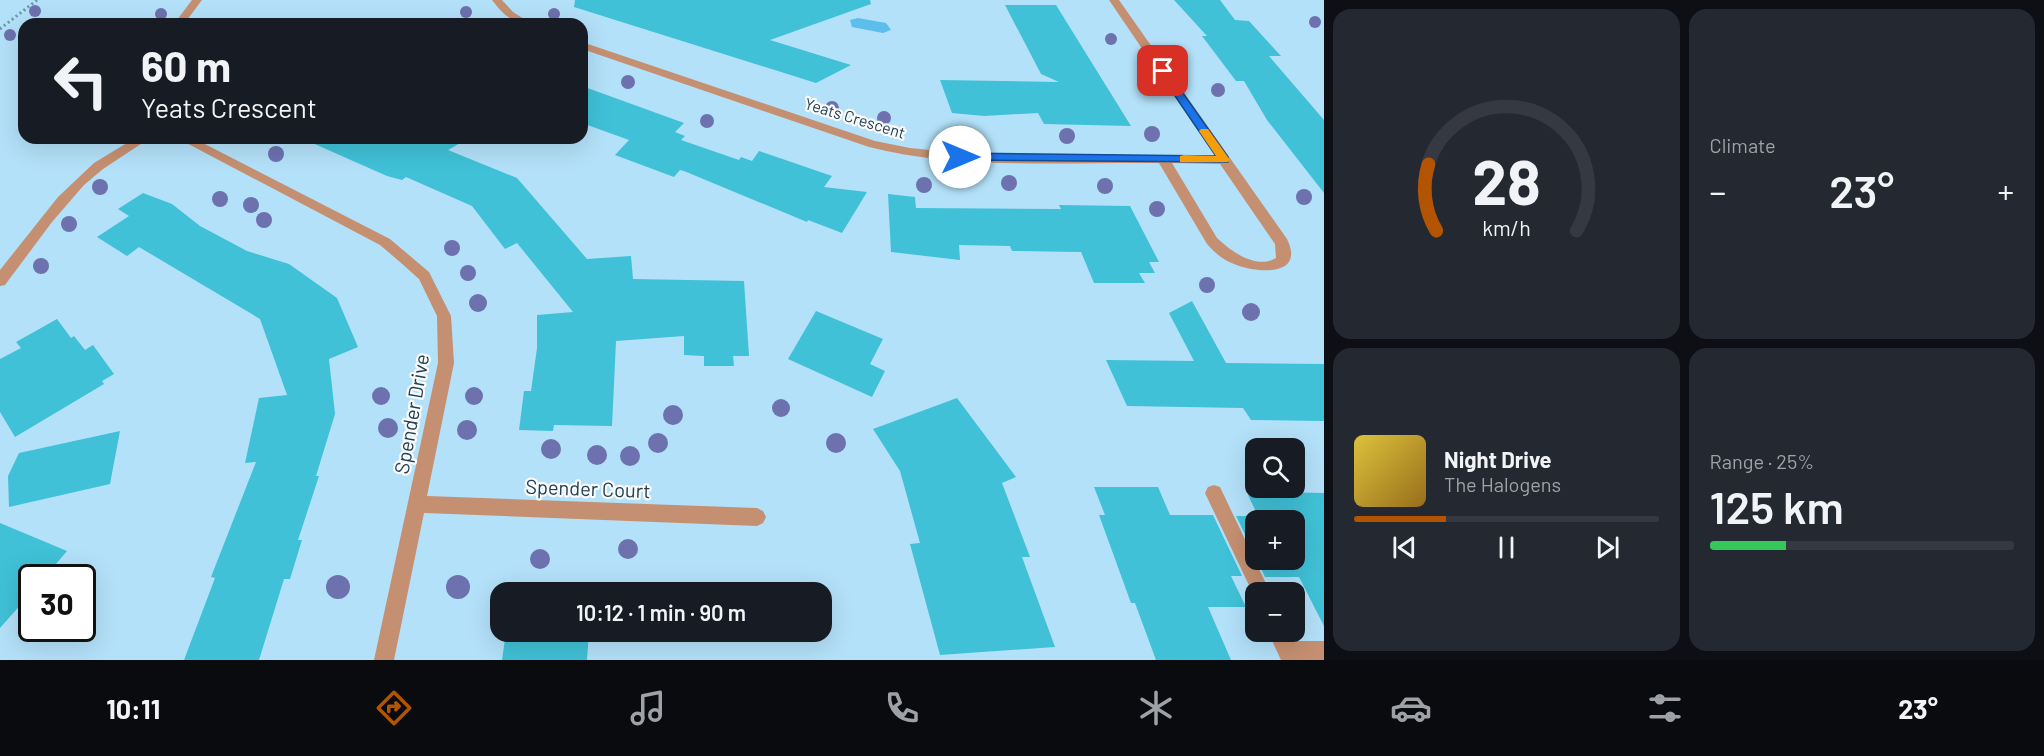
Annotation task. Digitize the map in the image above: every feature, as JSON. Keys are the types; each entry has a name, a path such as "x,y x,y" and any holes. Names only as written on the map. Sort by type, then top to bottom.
{"street":[{"path":"184,18 197,0"},
{"path":"497,0 509,14 516,18"},
{"path":"1114,0 1282,243 1286,252 1284,259 1276,265 1248,265 1221,250 1212,241 1163,159"},
{"name":"Yeats Crescent","path":"588,47 873,144 910,152 960,157 1224,160"},
{"path":"0,281 72,186 93,167 133,144"},
{"name":"Spender Drive","path":"195,144 385,242 424,276 444,316 446,363 384,660"},
{"path":"1214,493 1255,582"},
{"name":"Spender Court","path":"417,504 757,517"},
{"path":"1289,655 1324,651"}],"path":[{"path":"0,28 37,0"}],"water":[{"path":"858,18 886,23 891,30 883,33 852,27 850,20"}],"building":[{"path":"575,0 870,0 871,4 770,40 851,65 816,83 574,7"},
{"path":"1174,0 1220,0 1235,20 1249,21 1281,56 1269,56 1324,120 1324,193 1267,120 1244,81 1236,81 1202,36 1207,36"},
{"path":"1005,5 1056,5 1131,126 1044,124 1038,113 984,116 952,113 940,80 1059,82 1041,74"},
{"path":"588,88 684,123 675,132 685,136 681,140 739,160 741,157 752,161 759,151 832,176 824,187 867,192 842,233 808,220 807,222 684,171 680,170 674,177 615,155 629,140 588,125"},
{"path":"315,144 458,144 448,150 517,178 587,259 631,256 633,279 744,281 749,356 733,356 734,366 704,366 704,356 684,355 684,336 616,341 612,426 554,425 553,431 519,430 524,391 531,391 537,348 537,315 573,312 517,243 505,249 472,206 406,177 402,180 387,176"},
{"path":"143,193 172,204 200,226 247,251 289,264 337,298 358,347 329,359 335,414 316,476 319,476 298,540 302,540 290,579 284,579 259,660 184,660 215,578 211,577 256,462 245,463 259,398 287,395 260,319 139,247 127,256 97,237 129,216 118,209"},
{"path":"888,194 915,197 916,208 1061,209 1059,205 1130,206 1159,262 1149,262 1155,273 1139,273 1145,283 1094,283 1081,252 1012,251 1010,246 959,245 960,260 891,252"},
{"path":"1192,301 1226,363 1324,364 1324,421 1251,420 1243,408 1127,406 1106,360 1194,361 1169,313"},
{"path":"816,311 883,339 870,364 885,371 872,397 788,359"},
{"path":"57,319 71,338 74,336 85,350 93,345 114,374 102,381 104,384 15,437 0,412 0,359 21,348 16,342"},
{"path":"957,398 1016,477 1002,483 1030,557 1022,557 1055,647 940,655 910,544 920,543 900,471 873,429"},
{"path":"120,431 110,484 9,507 8,476 19,453"},
{"path":"1094,487 1158,487 1170,515 1213,515 1242,576 1231,576 1245,607 1208,607 1231,660 1156,660 1135,603 1131,603 1099,515 1105,515"},
{"path":"1305,493 1324,493 1324,626 1305,589 1305,582 1302,582 1299,577 1265,577 1262,570 1305,570 1305,510 1255,510 1249,498 1305,498"},
{"path":"1236,516 1245,516 1245,534"},
{"path":"0,523 67,551 56,564 18,564 18,608 0,628"},
{"path":"505,642 588,642 587,660 502,660"}],"slow traffic":[{"path":"1184,159 1224,160 1205,131"}],"route":[{"path":"960,157 1224,160 1163,71"}]}
